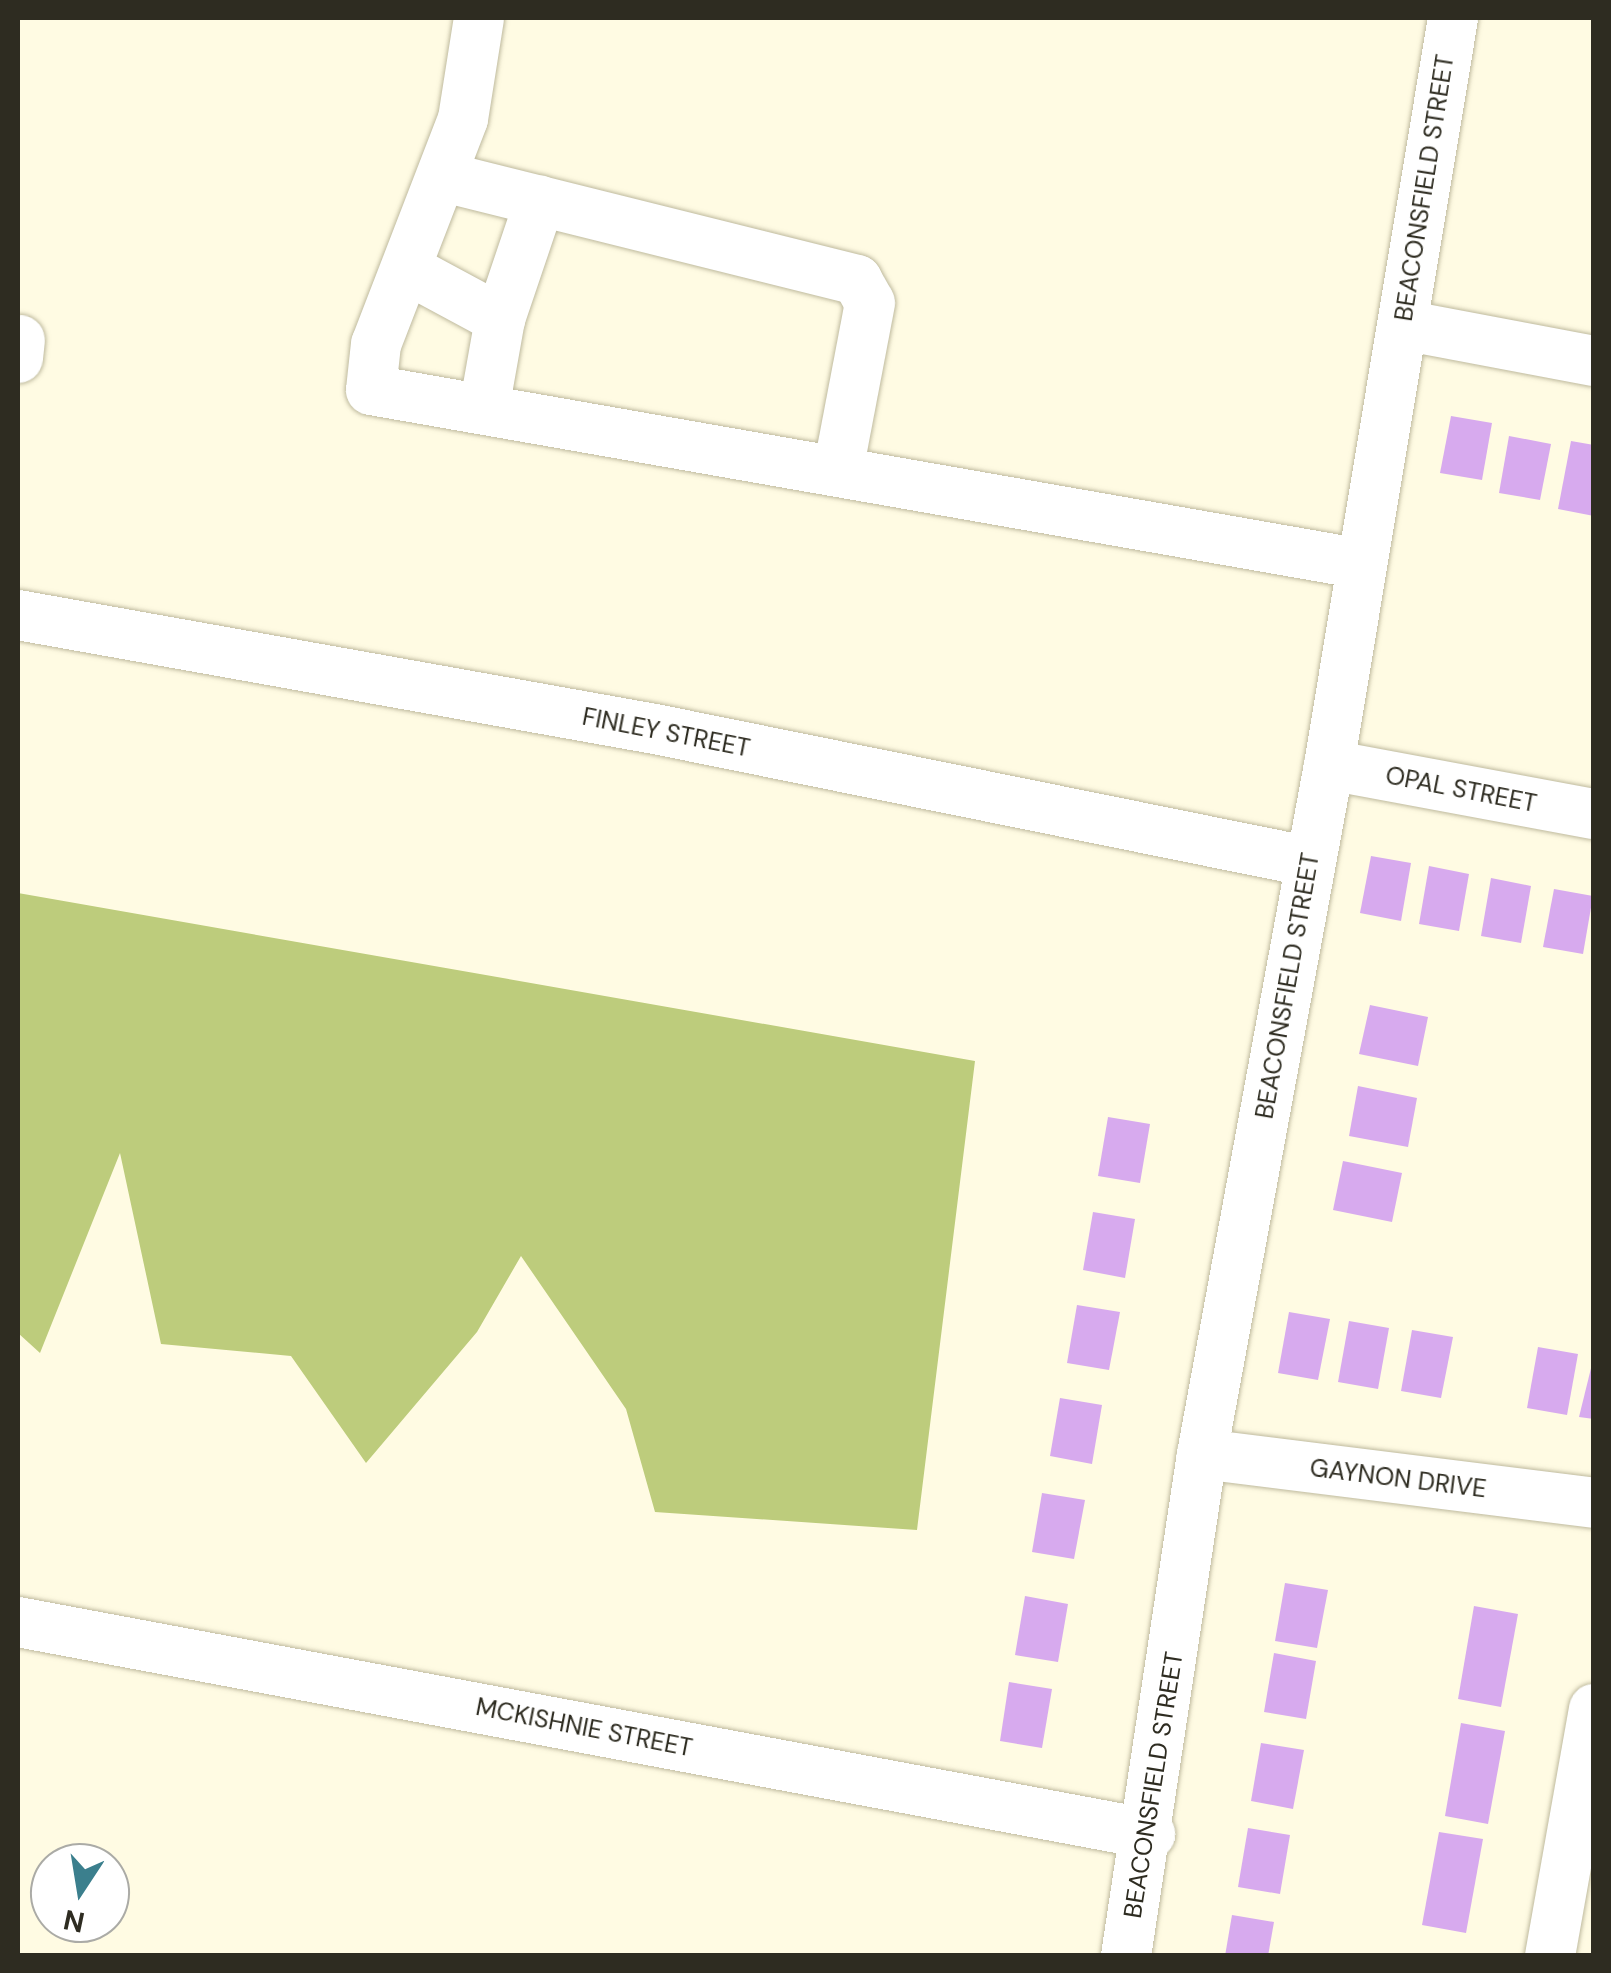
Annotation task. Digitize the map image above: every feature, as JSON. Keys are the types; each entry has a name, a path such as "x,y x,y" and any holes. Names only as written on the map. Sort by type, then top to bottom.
{"street":[{"path":"479,18 444,177 376,344 371,390 1362,564"},
{"name":"BEACONSFIELD STREET","path":"1126,1956 1150,1834 1202,1454 1329,766 1452,18"},
{"path":"444,177 857,280 870,303 838,471"},
{"path":"484,409 500,319 540,201"},
{"path":"406,270 500,319"},
{"path":"1403,325 1594,362"},
{"name":"FINLEY STREET","path":"18,615 654,730 1311,862"},
{"name":"OPAL STREET","path":"1329,766 1594,814"},
{"name":"GAYNON DRIVE","path":"1202,1454 1594,1503"},
{"name":"MCKISHNIE STREET","path":"18,1622 1150,1834"},
{"path":"1550,1956 1594,1708"}],"green space":[{"path":"18,893 975,1061 917,1530 655,1512 626,1409 521,1256 477,1332 366,1463 291,1356 161,1344 120,1153 40,1353 18,1333"}],"building":[{"path":"1451,416 1492,423 1482,480 1440,473"},
{"path":"1509,436 1551,444 1540,500 1499,493"},
{"path":"1571,441 1594,445 1594,516 1558,509"},
{"path":"1371,856 1411,863 1401,921 1360,913"},
{"path":"1429,866 1469,874 1459,931 1419,924"},
{"path":"1491,878 1531,886 1521,943 1481,936"},
{"path":"1554,889 1593,896 1583,954 1543,947"},
{"path":"1370,1005 1428,1017 1418,1066 1359,1054"},
{"path":"1358,1086 1417,1098 1408,1147 1349,1136"},
{"path":"1108,1117 1150,1124 1140,1183 1098,1176"},
{"path":"1343,1161 1402,1173 1392,1222 1333,1210"},
{"path":"1093,1212 1135,1219 1125,1278 1083,1270"},
{"path":"1077,1305 1120,1312 1109,1370 1067,1363"},
{"path":"1289,1312 1330,1319 1318,1380 1278,1373"},
{"path":"1349,1321 1389,1328 1378,1389 1338,1382"},
{"path":"1412,1330 1453,1337 1441,1398 1401,1391"},
{"path":"1538,1347 1578,1354 1567,1415 1527,1408"},
{"path":"1594,1356 1594,1419 1579,1417"},
{"path":"1060,1398 1102,1405 1092,1464 1050,1456"},
{"path":"1042,1493 1085,1500 1074,1559 1032,1552"},
{"path":"1285,1583 1328,1590 1317,1648 1275,1641"},
{"path":"1025,1596 1068,1604 1058,1662 1015,1655"},
{"path":"1474,1606 1518,1614 1501,1707 1458,1699"},
{"path":"1274,1653 1316,1661 1306,1719 1264,1712"},
{"path":"1009,1682 1052,1689 1042,1748 1000,1741"},
{"path":"1461,1723 1505,1731 1488,1824 1445,1816"},
{"path":"1261,1743 1304,1750 1293,1809 1251,1801"},
{"path":"1248,1828 1290,1835 1280,1894 1238,1887"},
{"path":"1439,1832 1483,1839 1466,1933 1422,1925"},
{"path":"1232,1915 1274,1922 1268,1956 1225,1956"}]}
